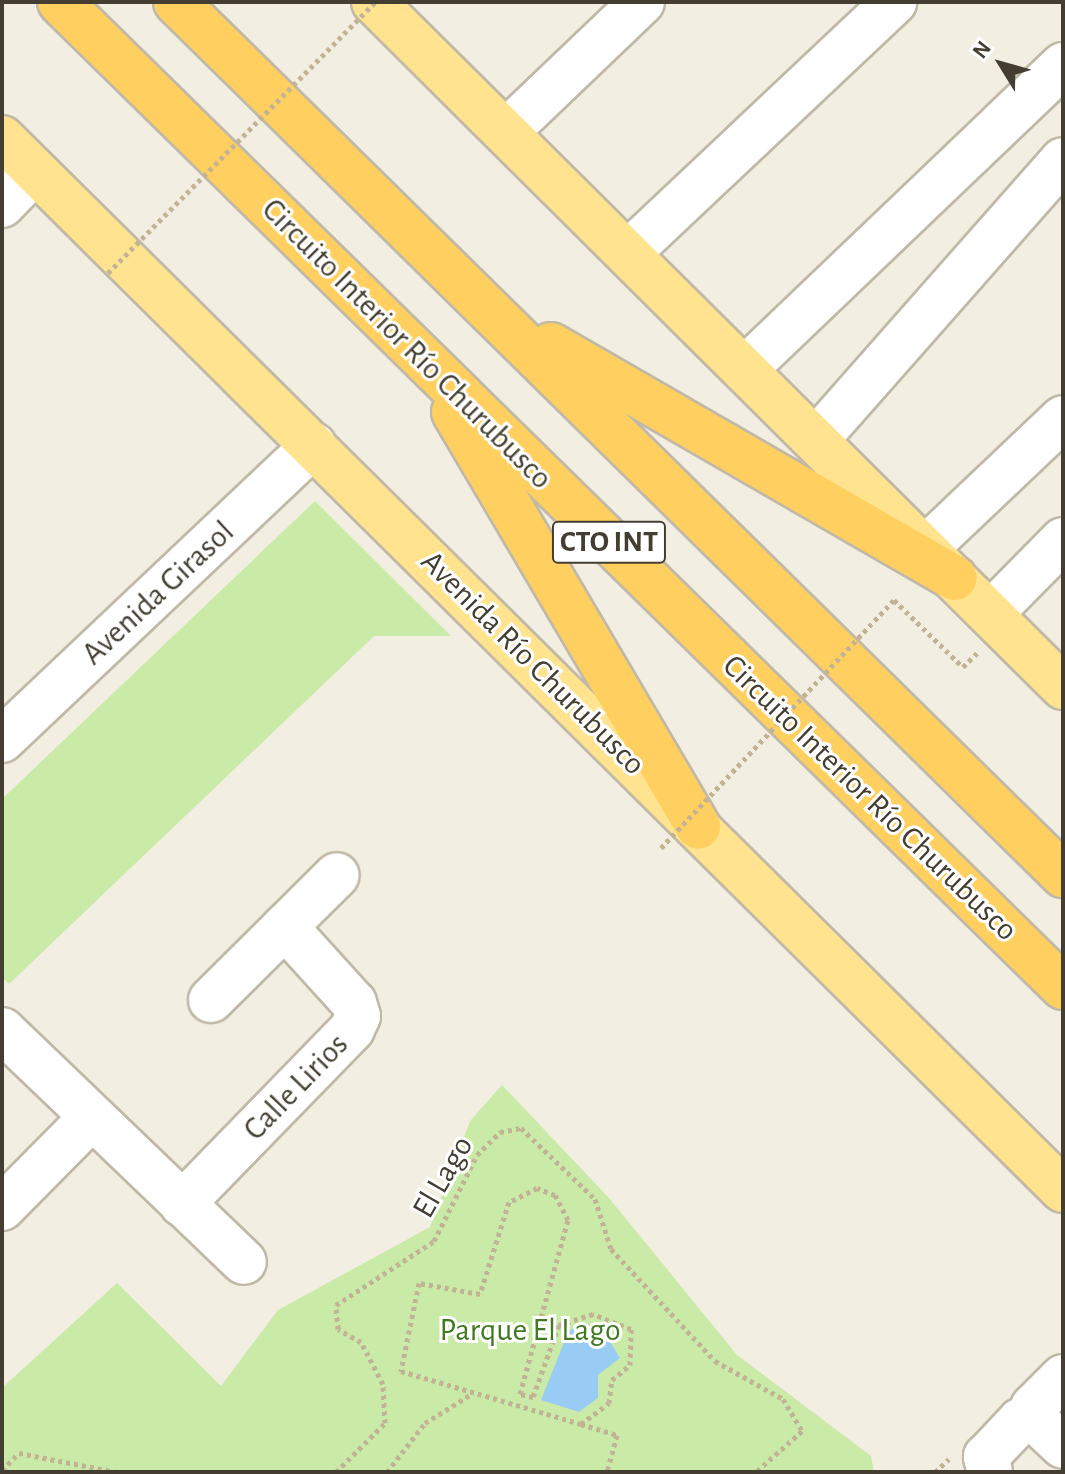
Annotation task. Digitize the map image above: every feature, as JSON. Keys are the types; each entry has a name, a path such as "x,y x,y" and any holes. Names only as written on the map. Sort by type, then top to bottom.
{"highway":[{"name":"Circuito Interior Río Churubusco","path":"60,2 1063,987"},
{"name":"CTO INT","path":"176,2 1063,875"},
{"path":"479,298 575,361 940,564"},
{"path":"424,361 679,837"}],"main road":[{"path":"375,2 1063,687"},
{"name":"Avenida Río Churubusco","path":"2,138 314,445 679,837 1063,1190"}],"street":[{"path":"506,132 642,2"},
{"path":"628,253 894,2"},
{"path":"745,369 1063,65"},
{"path":"816,440 1063,160"},
{"path":"2,205 35,171"},
{"path":"940,564 1063,418"},
{"name":"Avenida Girasol","path":"2,740 314,445"},
{"path":"997,621 1063,540"},
{"path":"211,1000 337,875"},
{"name":"Calle Lirios","path":"182,1204 352,1029 358,1016 354,1003 285,927"},
{"path":"2,1030 244,1262"},
{"path":"2,1208 92,1117"},
{"path":"1048,1432 1033,1407 1063,1377"},
{"path":"990,1472 986,1457 1020,1421 1048,1432"}],"path":[{"path":"108,273 375,2"},
{"path":"679,837 894,600 963,667 997,621"},
{"name":"El Lago","path":"336,1472 385,1423 383,1384 361,1342 338,1329 336,1305 434,1241 477,1155 500,1132 521,1128 595,1199 611,1249 715,1361 783,1399 802,1431 756,1472"},
{"path":"581,1424 609,1403 612,1380 630,1365 631,1329 593,1314 559,1325 533,1397 520,1394 568,1220 555,1195 537,1188 509,1202 480,1294 419,1283 401,1371 617,1435 607,1472"},
{"path":"387,1472 425,1423 474,1392"},
{"path":"2,1470 19,1453 116,1472"}],"green space":[{"path":"315,501 451,636 374,636 9,984 2,977 2,799"},
{"name":"Parque El Lago","path":"502,1085 609,1198 737,1355 871,1456 874,1472 2,1472 2,1388 117,1283 221,1386 278,1310 430,1227 470,1121"}],"water":[{"path":"588,1327 607,1337 620,1358 598,1375 598,1398 579,1412 541,1400 569,1330"}]}
